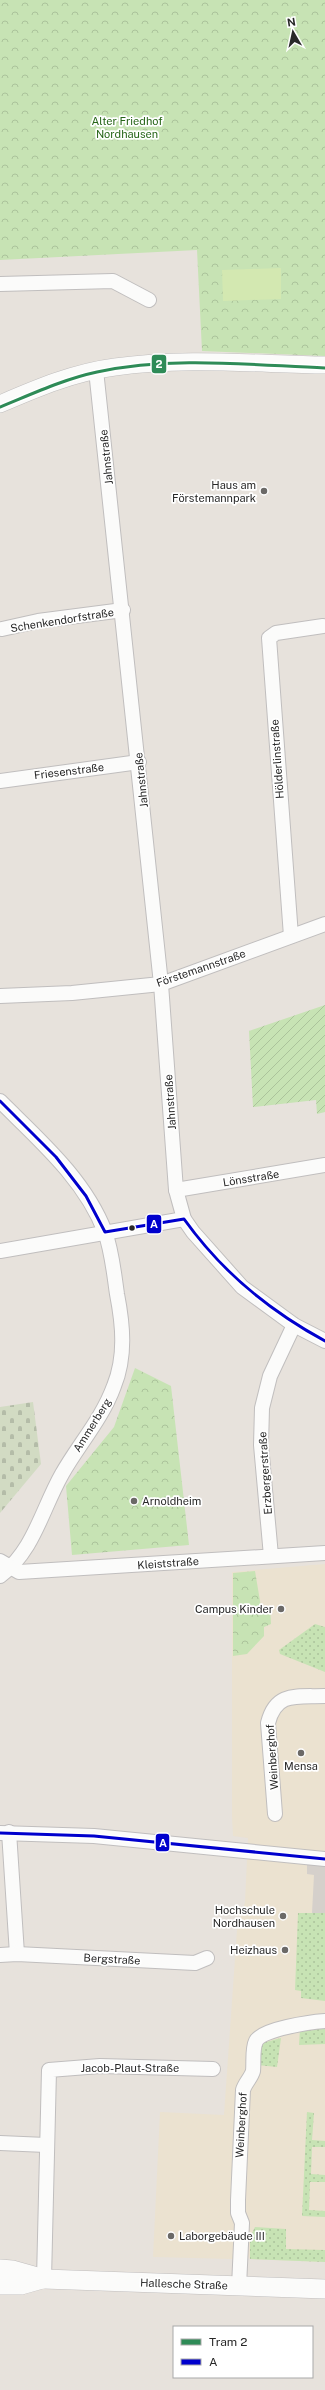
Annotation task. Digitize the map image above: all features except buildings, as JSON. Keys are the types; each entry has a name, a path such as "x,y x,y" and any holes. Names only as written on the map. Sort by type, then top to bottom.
{"main road":[{"name":"Hallesche Straße","path":"0,2269 12,2270 44,2278 325,2289"},
{"name":"Hallesche Straße","path":"0,2285 21,2285 44,2278"}],"street":[{"path":"0,284 113,281 149,300"},
{"path":"0,404 58,380 96,370 167,362 325,365"},
{"name":"Jahnstraße","path":"96,370 123,610 161,984 176,1190 184,1219"},
{"name":"Schenkendorfstraße","path":"2,629 38,621 123,610"},
{"name":"Hölderlinstraße","path":"291,936 268,638 276,633 324,626"},
{"name":"Friesenstraße","path":"0,781 139,762"},
{"name":"Förstemannstraße","path":"0,996 72,993 161,984 325,924"},
{"name":"Ammerberg","path":"0,1101 56,1157 86,1196 105,1232 123,1332 122,1358 115,1385 88,1436 61,1475 30,1542 6,1564 0,1576"},
{"name":"Lönsstraße","path":"176,1190 325,1165"},
{"path":"0,1250 184,1219 216,1260 242,1287 294,1325 325,1341"},
{"name":"Erzbergerstraße","path":"270,1556 261,1445 262,1408 270,1376 294,1325"},
{"name":"Kleiststraße","path":"6,1564 19,1572 325,1553"},
{"name":"Weinberghof","path":"275,1814 268,1723 272,1709 280,1701 291,1698 325,1696"},
{"path":"17,1954 4,1833 94,1836 325,1859"},
{"name":"Bergstraße","path":"0,1955 17,1954 195,1962 206,1958"},
{"name":"Weinberghof","path":"239,2286 242,2222 238,2213 238,2200 243,2090 244,2084 252,2073 255,2041 261,2034 304,2023 325,2021"},
{"name":"Jacob-Plaut-Straße","path":"44,2278 49,2070 100,2066 213,2069"},
{"path":"0,2143 46,2145"}],"shaded area":[{"name":"Hochschule Nordhausen","path":"325,1564 325,2262 250,2259 247,2256 234,2256 233,2259 153,2257 160,2112 224,2115 237,1930 245,1902 248,1838 233,1836 232,1572"},
{"path":"307,1863 325,1865 325,1913 312,1913 314,1875 307,1874"}],"green space":[{"name":"Alter Friedhof Nordhausen","path":"0,0 325,0 325,356 202,351 197,250 0,260"},
{"path":"281,268 281,299 223,301 222,270"},
{"path":"325,1005 325,1112 317,1114 316,1100 253,1107 249,1031"},
{"path":"135,1368 171,1386 189,1545 72,1555 66,1486 114,1427"},
{"path":"33,1402 41,1464 0,1513 0,1407"},
{"path":"255,1571 261,1607 270,1606 271,1624 264,1627 264,1636 247,1654 233,1656 233,1573"},
{"path":"315,1624 325,1627 325,1672 280,1654 279,1650"},
{"path":"298,1913 325,1913 325,2001 301,1998 301,1991 295,1990"},
{"path":"325,2026 325,2044 299,2045 300,2029"},
{"path":"281,2038 277,2067 257,2065 262,2043"},
{"path":"307,2112 314,2113 312,2140 325,2141 325,2147 312,2147 311,2174 325,2175 325,2182 310,2182 309,2210 325,2211 325,2217 302,2216"},
{"path":"255,2227 286,2229 286,2249 325,2250 325,2262 250,2259 250,2237"}],"tram line":[{"name":"2","path":"0,407 48,387 72,379 97,372 125,367 154,364 211,363 325,368"}],"transit line":[{"name":"A","path":"0,1101 56,1157 86,1196 105,1232 184,1219 214,1256 247,1288 284,1316 325,1341"},
{"name":"A","path":"0,1833 94,1836 325,1859"}],"place":[{"name":"Haus am Förstemannpark","path":"264,491"},
{"name":"Arnoldheim","path":"134,1501"},
{"name":"Campus Kinder","path":"281,1609"},
{"name":"Mensa","path":"301,1753"},
{"name":"Hochschule Nordhausen","path":"283,1916"},
{"name":"Heizhaus","path":"285,1950"},
{"name":"Laborgebäude III","path":"171,2236"}]}
